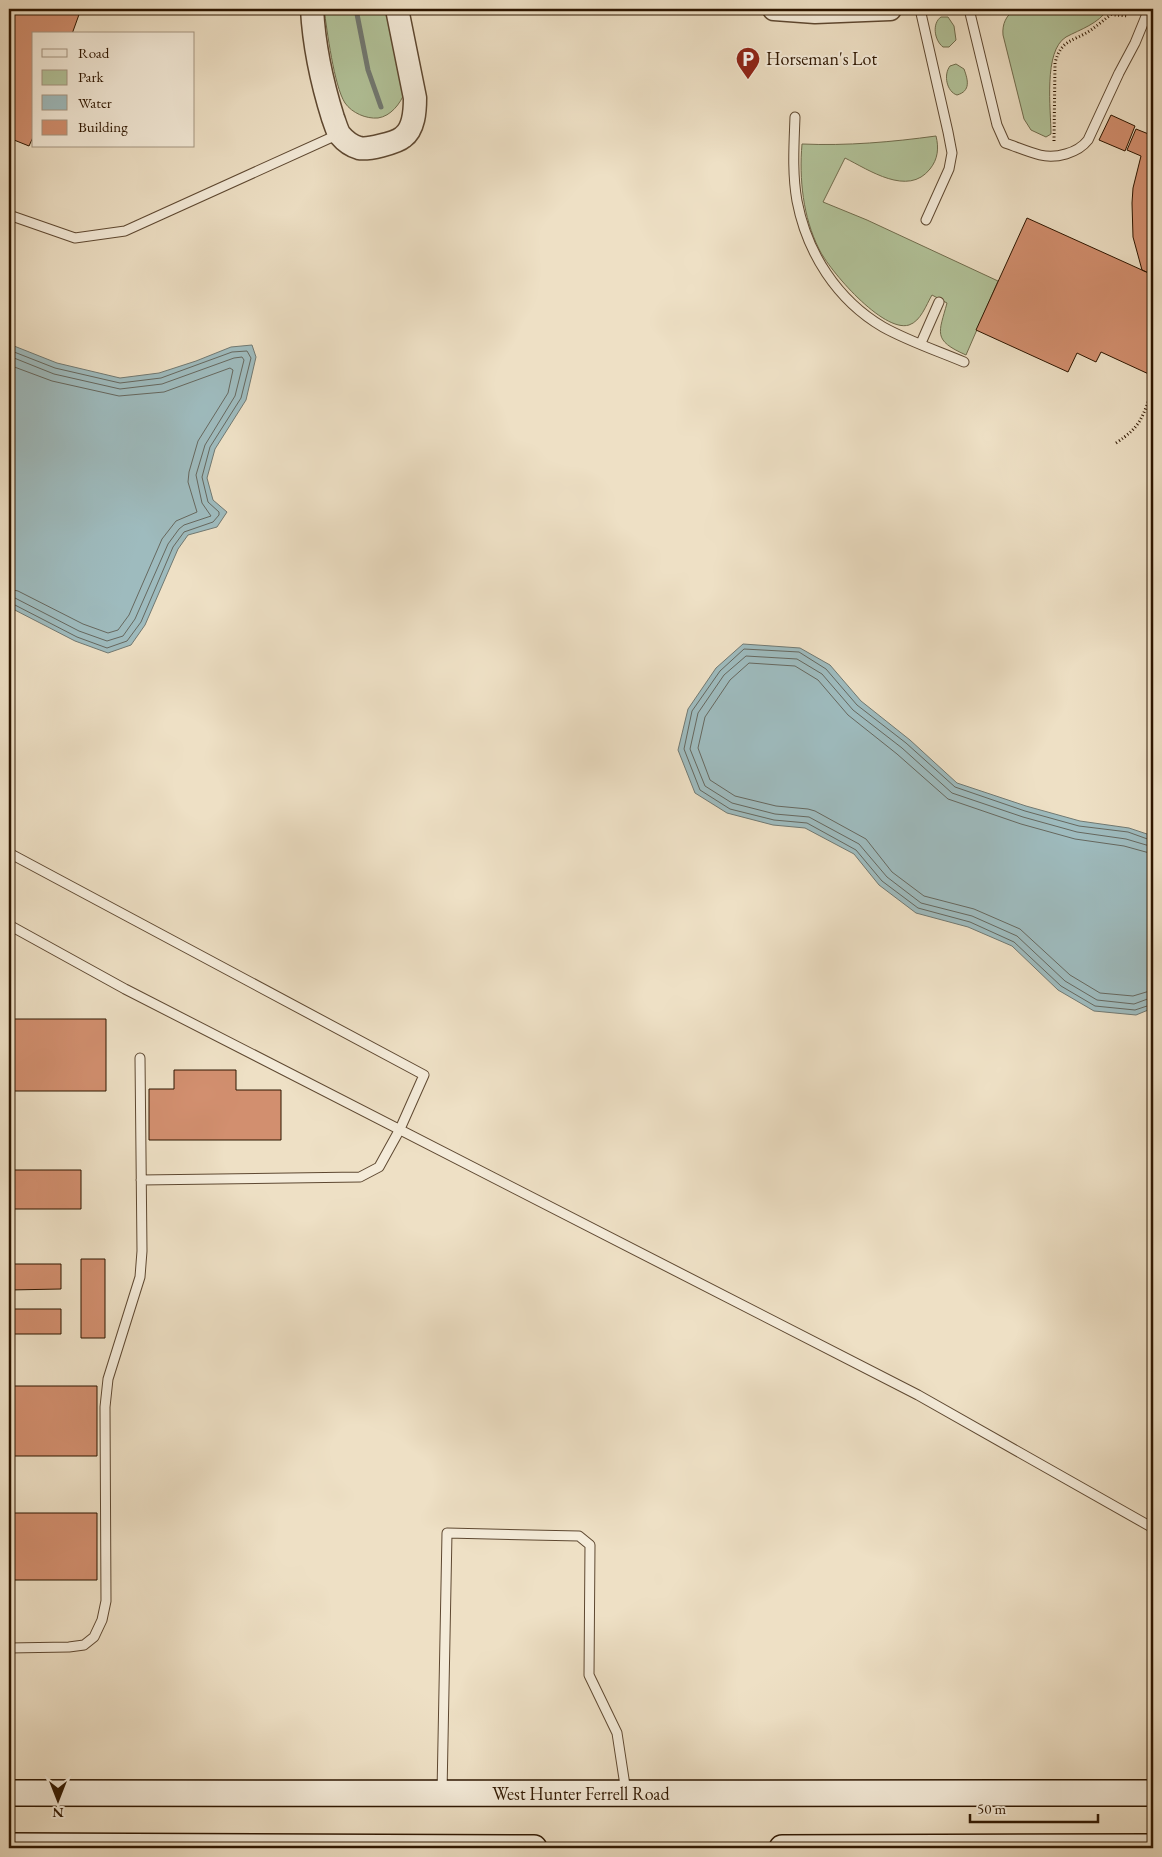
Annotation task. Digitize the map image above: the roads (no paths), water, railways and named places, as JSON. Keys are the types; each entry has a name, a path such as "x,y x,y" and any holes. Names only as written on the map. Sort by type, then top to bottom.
{"main road":[{"name":"West Hunter Ferrell Road","path":"9,1793 626,1795 1153,1793"},
{"path":"9,1846 534,1848"},
{"path":"782,1848 1153,1847"}],"street":[{"path":"312,9 319,60 328,102 339,134 347,142 361,149 384,145 404,137 413,122 415,98 397,9"},
{"path":"774,9 815,12 890,9"}],"lane":[{"path":"920,9 952,153 949,168 926,220"},
{"path":"969,9 997,125 1005,143 1040,155 1051,156 1072,152 1088,140 1118,73 1135,43 1149,9"},
{"path":"795,117 794,173 797,200 813,250 824,270 840,291 857,308 884,327 964,362"},
{"path":"9,215 75,238 125,230 339,134"},
{"path":"921,343 939,302"},
{"path":"9,853 424,1075 400,1129 379,1167 360,1177 141,1180"},
{"path":"9,925 125,989 918,1395 1153,1528"},
{"path":"9,1648 84,1645 94,1637 102,1620 106,1601 104,1407 108,1379 140,1277 142,1251 140,1058"},
{"path":"442,1793 448,1533 579,1536 590,1546 589,1675 617,1733 626,1795"}],"water":[{"path":"9,344 57,363 120,378 159,373 231,347 252,345 256,357 246,400 215,449 207,478 213,500 227,512 217,527 188,535 178,549 145,625 131,645 108,653 75,641 9,607"},
{"path":"743,644 800,648 830,665 861,701 910,740 957,783 1026,806 1080,821 1129,828 1153,836 1153,1008 1136,1015 1094,1011 1058,990 1012,946 968,927 916,913 879,885 854,854 805,828 773,825 727,813 695,793 678,750 688,709 716,668"}],"waterway":[{"path":"356,9 368,70 381,107"}],"place":[{"name":"Horseman's Lot","path":"748,80"}]}
